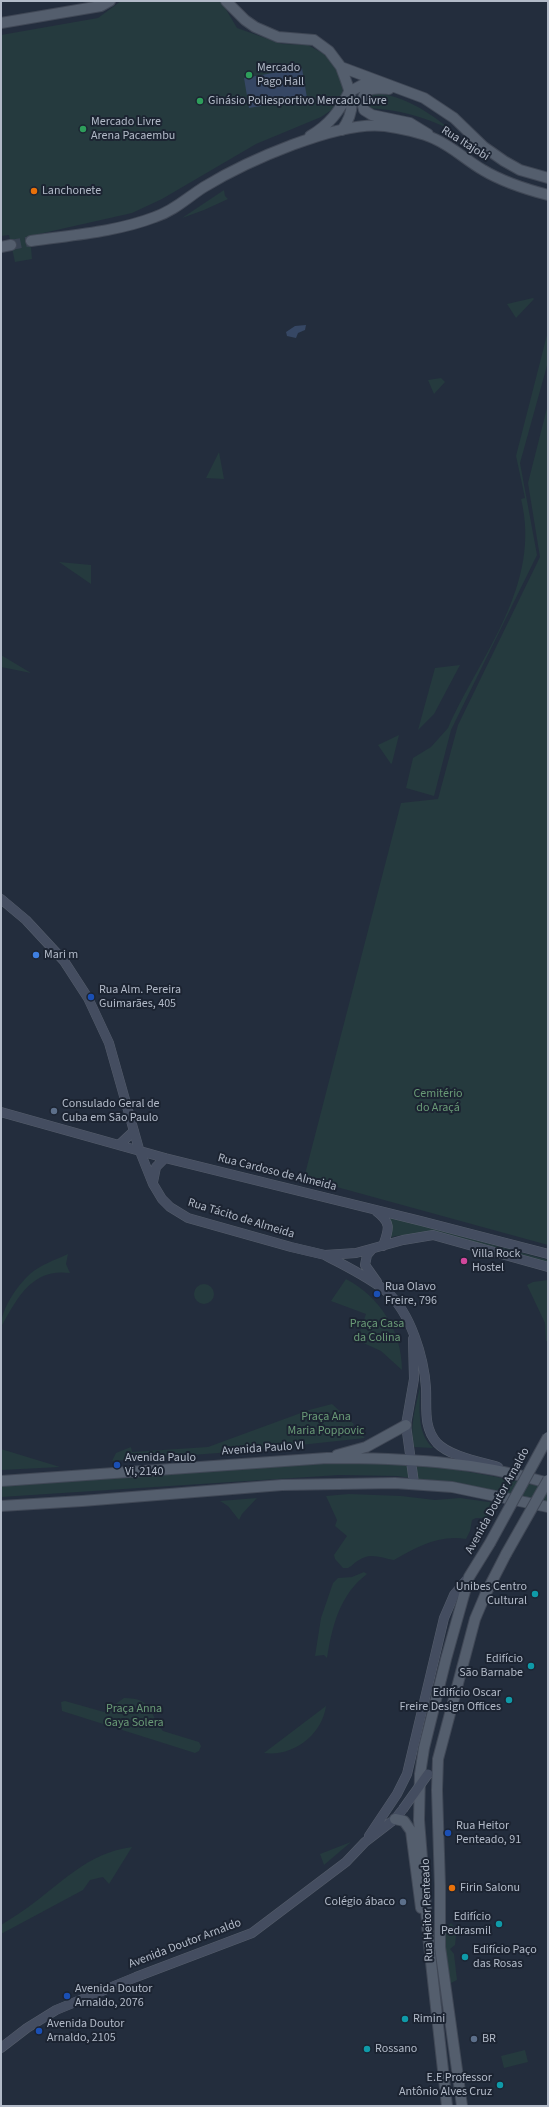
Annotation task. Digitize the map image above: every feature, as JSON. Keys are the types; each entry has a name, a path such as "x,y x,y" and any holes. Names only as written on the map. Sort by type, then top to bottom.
{"main road":[{"path":"1,23 101,6 110,1"},
{"path":"226,1 245,20 268,33 285,38 306,38 322,45 341,67 349,92 352,105 352,114 342,130"},
{"name":"Rua Itajobi","path":"341,67 405,90 438,105 504,162 520,170 548,178"},
{"path":"31,241 115,228 156,217 174,208 203,188 226,175 295,144 329,123 340,110 349,92 364,84 378,81"},
{"path":"405,90 371,88 362,98 362,106 368,113 410,123 434,138"},
{"name":"Rua Itajobi","path":"295,144 342,130 369,125 386,126 434,138 489,174 510,184 548,195"},
{"name":"Rua Tácito de Almeida","path":"1,899 26,920 64,961 88,998 109,1043 139,1150 152,1184 170,1207 188,1218 325,1255 356,1253 372,1249"},
{"name":"Rua Cardoso de Almeida","path":"1,1112 120,1144 165,1158 548,1254"},
{"path":"120,1144 134,1131"},
{"path":"152,1184 156,1167 165,1158"},
{"path":"374,1210 383,1217 387,1223 388,1233 383,1246"},
{"path":"513,1472 448,1451 432,1437 427,1424 424,1368 413,1332 396,1303 382,1288 365,1265 367,1255 372,1249 419,1237 438,1236 548,1267"},
{"path":"325,1255 382,1288"},
{"path":"413,1332 414,1379 406,1425 414,1483"},
{"path":"327,1458 366,1447 406,1425"},
{"name":"Avenida Doutor Arnaldo","path":"365,1842 397,1794 407,1774 444,1618 454,1595 469,1577 490,1543 548,1437"},
{"name":"Avenida Paulo VI","path":"1,1481 327,1458 410,1459 459,1463 513,1472 548,1481"},
{"name":"Avenida Doutor Arnaldo","path":"1,2048 26,2028 56,2010 136,1977 252,1933 346,1862 365,1842 395,1819 438,1759 475,1619 486,1593 506,1554 548,1481"},
{"path":"1,1506 282,1485 414,1483 469,1490 548,1506"},
{"name":"Avenida Doutor Arnaldo","path":"428,1935 419,1820 420,1774 424,1748 444,1667 469,1577"},
{"name":"Rua Heitor Penteado","path":"438,1759 437,1790 440,1947 462,2106"},
{"path":"395,1819 404,1821 411,1831 418,1895 428,1935"},
{"name":"Rua Heitor Penteado","path":"428,1935 447,2106"}],"green space":[{"path":"121,1 221,1 237,28 282,44 308,45 324,54 338,70 343,89 339,105 321,117 256,144 162,199 132,213 30,236 32,259 15,262 9,235 1,236 1,35 98,18"},
{"path":"370,94 392,96 413,104 433,116 451,130 410,114 366,108 363,102"},
{"path":"224,190 225,196 228,199 182,218"},
{"path":"533,298 534,299 516,318 507,304"},
{"path":"548,331 548,362 520,463 537,555 451,730 434,796 406,788 413,758 431,747 448,728 461,700 505,618 516,590 523,561 525,530 521,499 525,498 516,456"},
{"path":"441,378 445,382 434,394 428,380"},
{"name":"Cemitério do Araçá","path":"548,404 548,1245 304,1178 401,803 438,799 458,725 540,557 528,483"},
{"path":"219,452 224,479 206,478"},
{"path":"59,562 91,565 91,584"},
{"path":"1,655 31,673 1,667"},
{"path":"460,665 434,714 418,730 435,668"},
{"path":"399,735 392,763 391,764 378,745"},
{"path":"383,1215 548,1260 548,1263 434,1232 395,1236 386,1239"},
{"path":"68,1254 66,1264 70,1273 45,1275 35,1281 20,1296 1,1327 6,1306 25,1279 38,1268"},
{"name":"Praça Casa da Colina","path":"346,1279 369,1295 379,1305 387,1317 398,1342 402,1370 381,1351 357,1340 366,1314 331,1301"},
{"path":"548,1280 548,1342 546,1341 545,1323 527,1285 533,1282"},
{"path":"204,1284 211,1287 214,1294 211,1301 204,1304 197,1301 194,1294 197,1287"},
{"path":"420,1387 421,1427 428,1442 433,1448 414,1447 412,1432"},
{"name":"Praça Ana Maria Poppovic","path":"332,1404 354,1424 353,1426 365,1438 245,1451 112,1461 116,1453 131,1447 132,1452 208,1447 309,1410"},
{"path":"1,1449 60,1467 1,1470"},
{"path":"378,1460 464,1471 548,1488 548,1503 501,1491 397,1476 339,1475 1,1497 1,1484"},
{"path":"349,1494 401,1496 435,1500 460,1498 496,1503 487,1518 476,1518 472,1520 470,1531 466,1539 447,1538 438,1540 420,1546 394,1560 376,1556 367,1556 348,1568 343,1568 335,1559 334,1555 347,1536 335,1526 337,1520 326,1496"},
{"path":"257,1498 242,1514 239,1520 228,1506 220,1501"},
{"path":"364,1572 367,1574 350,1591 339,1612 332,1634 327,1658 324,1655 315,1656 321,1618 333,1583 338,1578 352,1577"},
{"name":"Praça Anna Gaya Solera","path":"124,1698 134,1699 146,1704 163,1731 199,1742 201,1746 199,1751 195,1753 62,1711 61,1702 65,1701 104,1712"},
{"path":"326,1706 319,1726 304,1742 295,1748 285,1751 264,1753"},
{"path":"351,1842 324,1865 320,1854"},
{"path":"132,1847 109,1884 103,1877 90,1880 83,1890 1,1934 1,1925 27,1908 88,1862 116,1850"},
{"path":"451,1923 459,1933 456,1936 455,1945 450,1949 454,1954 457,1980 449,1984 444,1952 444,1936"},
{"path":"525,2050 528,2062 504,2068 501,2056"}],"water":[{"path":"302,68 307,98 249,108 244,78"},
{"path":"306,325 305,330 298,333 296,338 287,336 286,332 295,326"}],"tunnel":[{"path":"11,245 31,241"}],"place":[{"name":"Mercado Pago Hall","path":"249,75"},
{"name":"Ginásio Poliesportivo Mercado Livre","path":"200,101"},
{"name":"Mercado Livre Arena Pacaembu","path":"83,129"},
{"name":"Lanchonete","path":"34,191"},
{"name":"Mari m","path":"36,955"},
{"name":"Rua Alm. Pereira Guimarães, 405","path":"91,997"},
{"name":"Consulado Geral de Cuba em São Paulo","path":"54,1111"},
{"name":"Villa Rock Hostel","path":"464,1261"},
{"name":"Rua Olavo Freire, 796","path":"377,1294"},
{"name":"Avenida Paulo Vi, 2140","path":"117,1465"},
{"name":"Unibes Centro Cultural","path":"535,1594"},
{"name":"Edifício São Barnabe","path":"531,1666"},
{"name":"Edifício Oscar Freire Design Offices","path":"509,1700"},
{"name":"Rua Heitor Penteado, 91","path":"448,1833"},
{"name":"Firin Salonu","path":"452,1888"},
{"name":"Colégio ábaco","path":"403,1902"},
{"name":"Edifício Pedrasmil","path":"499,1924"},
{"name":"Edifício Paço das Rosas","path":"465,1957"},
{"name":"Avenida Doutor Arnaldo, 2076","path":"67,1996"},
{"name":"Rimini","path":"405,2019"},
{"name":"Avenida Doutor Arnaldo, 2105","path":"39,2031"},
{"name":"BR","path":"474,2039"},
{"name":"Rossano","path":"367,2049"},
{"name":"E.E Professor Antônio Alves Cruz","path":"500,2085"}]}
